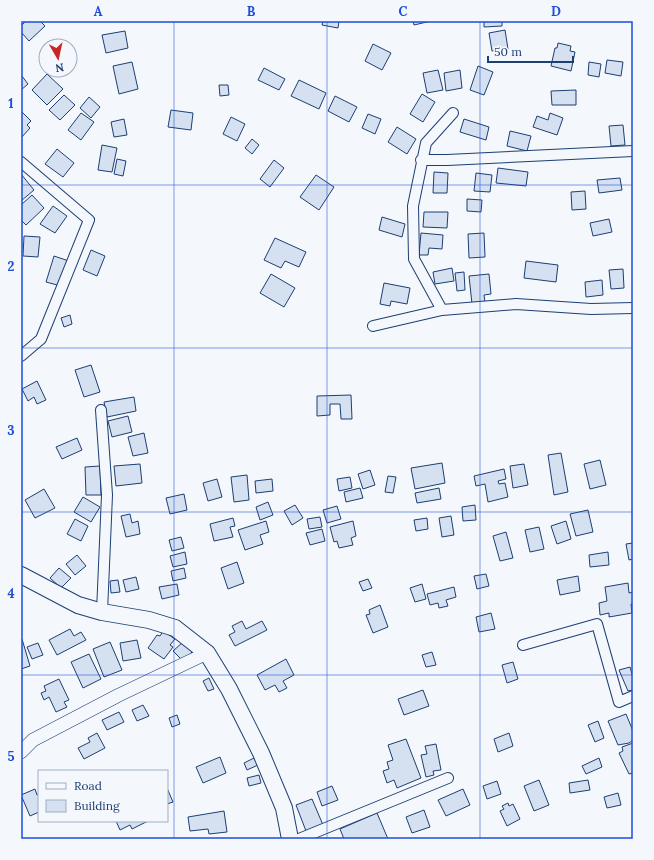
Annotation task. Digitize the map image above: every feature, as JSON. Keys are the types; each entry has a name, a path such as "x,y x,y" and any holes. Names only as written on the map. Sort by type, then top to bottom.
{"main road":[{"path":"21,575 78,605 102,612 149,620 175,628 208,652 229,689 261,753 284,808 290,839"}],"street":[{"path":"442,310 433,291 414,259 413,206 421,160 428,139 453,113"},
{"path":"421,160 633,151"},
{"path":"21,162 89,220 41,339 21,356"},
{"path":"373,326 442,310 516,304 591,309 633,308"},
{"path":"101,410 107,495 102,612"},
{"path":"523,645 596,624 619,702 633,696"},
{"path":"21,752 33,740 119,695 208,652"},
{"path":"299,839 448,778"}],"building":[{"path":"26,21 40,21 45,26 29,41 21,32 21,26"},
{"path":"323,21 339,21 338,28 322,25"},
{"path":"413,21 431,21 414,25"},
{"path":"484,21 502,21 502,26 484,27"},
{"path":"505,30 508,49 492,51 489,33"},
{"path":"125,31 128,48 106,53 102,35"},
{"path":"558,43 571,46 570,51 575,52 571,71 551,66 555,48 557,48"},
{"path":"373,44 391,53 382,70 365,61"},
{"path":"607,60 623,62 621,76 605,73"},
{"path":"132,62 138,89 119,94 113,66"},
{"path":"589,62 601,64 599,77 588,75"},
{"path":"478,66 493,72 484,95 470,90"},
{"path":"264,68 285,79 279,90 258,80"},
{"path":"438,70 443,90 427,93 423,73"},
{"path":"460,70 462,88 446,91 444,73"},
{"path":"22,76 28,84 21,90 21,77"},
{"path":"43,78 51,78 63,89 47,105 32,90"},
{"path":"299,80 326,93 319,109 291,96"},
{"path":"219,85 228,85 229,95 220,96"},
{"path":"576,90 576,105 552,105 551,91"},
{"path":"422,94 435,102 423,122 410,114"},
{"path":"64,95 75,105 60,120 49,110"},
{"path":"335,96 357,107 349,122 328,111"},
{"path":"89,97 100,107 91,118 80,108"},
{"path":"171,110 193,113 191,130 168,127"},
{"path":"21,111 31,121 27,125 30,128 21,138"},
{"path":"81,113 94,122 81,140 68,130"},
{"path":"550,113 563,118 557,135 533,127 537,116 548,120"},
{"path":"368,114 381,119 375,134 362,128"},
{"path":"231,117 245,124 237,141 223,134"},
{"path":"124,119 127,135 114,137 111,122"},
{"path":"464,119 489,127 486,140 460,132"},
{"path":"623,125 625,145 611,146 609,126"},
{"path":"397,127 416,139 407,154 388,142"},
{"path":"510,131 531,136 527,151 507,146"},
{"path":"252,139 259,145 252,154 245,148"},
{"path":"102,145 117,148 112,172 98,170"},
{"path":"57,149 74,163 63,177 45,164"},
{"path":"117,159 126,161 123,176 114,174"},
{"path":"274,160 284,168 270,187 260,179"},
{"path":"498,168 528,172 526,186 496,183"},
{"path":"434,172 448,173 447,193 433,193"},
{"path":"476,173 492,175 490,192 474,191"},
{"path":"21,174 34,190 21,201"},
{"path":"316,175 334,187 319,210 300,197"},
{"path":"620,178 622,190 599,193 597,180"},
{"path":"585,191 586,209 572,210 571,192"},
{"path":"32,195 44,208 26,225 21,220 21,205"},
{"path":"467,199 482,200 481,212 467,211"},
{"path":"53,206 67,216 55,233 40,224"},
{"path":"424,212 448,212 447,228 423,227"},
{"path":"382,217 405,224 402,237 379,230"},
{"path":"609,219 612,232 593,236 590,223"},
{"path":"421,233 443,235 442,249 429,248 428,255 419,255"},
{"path":"484,233 485,257 469,258 468,234"},
{"path":"24,236 40,237 38,257 23,256"},
{"path":"275,238 306,252 299,267 285,261 281,268 264,260"},
{"path":"91,250 105,256 97,276 83,270"},
{"path":"54,256 69,261 61,286 46,282"},
{"path":"526,261 558,265 556,282 524,278"},
{"path":"452,268 454,281 435,284 433,272"},
{"path":"623,269 624,288 611,289 609,270"},
{"path":"464,272 465,290 457,291 455,273"},
{"path":"271,274 295,288 284,307 260,293"},
{"path":"489,274 491,294 484,295 485,303 472,304 469,276"},
{"path":"602,280 603,295 586,297 585,282"},
{"path":"384,283 410,288 407,304 391,301 390,306 380,304"},
{"path":"70,315 72,324 64,327 61,318"},
{"path":"91,365 100,392 84,397 75,370"},
{"path":"37,381 46,400 37,404 34,397 28,401 22,389"},
{"path":"351,395 352,419 341,419 340,404 330,404 330,415 317,416 317,396"},
{"path":"134,397 136,411 107,417 104,402"},
{"path":"128,416 132,432 112,437 108,421"},
{"path":"144,433 148,453 133,456 128,437"},
{"path":"77,438 82,450 62,459 56,447"},
{"path":"561,453 568,492 554,495 548,455"},
{"path":"600,460 606,485 590,489 584,464"},
{"path":"442,463 445,483 415,489 411,468"},
{"path":"140,464 142,483 116,486 114,466"},
{"path":"524,464 528,485 513,488 510,466"},
{"path":"100,466 101,495 86,495 85,467"},
{"path":"504,469 506,479 498,481 499,484 505,483 508,497 488,502 485,484 476,486 474,476"},
{"path":"370,470 375,485 363,489 358,474"},
{"path":"247,475 249,500 234,502 231,477"},
{"path":"388,476 396,477 393,493 385,492"},
{"path":"350,477 352,488 339,491 337,479"},
{"path":"217,479 222,497 208,501 203,483"},
{"path":"272,479 273,491 256,493 255,481"},
{"path":"360,488 363,498 346,502 344,492"},
{"path":"439,488 441,499 417,503 415,493"},
{"path":"44,489 55,508 35,518 25,500"},
{"path":"184,494 187,510 170,514 166,498"},
{"path":"83,497 100,507 91,522 74,512"},
{"path":"268,502 273,515 260,520 256,507"},
{"path":"295,505 303,518 292,525 284,511"},
{"path":"475,505 476,520 463,521 462,507"},
{"path":"337,506 341,519 327,523 323,510"},
{"path":"588,510 593,532 576,536 570,514"},
{"path":"130,514 132,523 138,521 140,534 126,537 121,516"},
{"path":"451,516 454,535 442,537 439,518"},
{"path":"320,517 322,527 309,529 307,519"},
{"path":"233,518 235,526 230,527 233,537 214,541 210,524"},
{"path":"427,518 428,529 416,531 414,520"},
{"path":"75,519 88,526 81,541 67,534"},
{"path":"266,521 269,532 260,535 263,544 245,550 238,530"},
{"path":"353,521 356,536 351,538 353,545 339,548 337,541 334,542 330,527"},
{"path":"566,521 571,539 557,544 551,526"},
{"path":"539,527 544,549 530,552 525,530"},
{"path":"322,529 325,541 310,545 306,533"},
{"path":"506,532 513,558 500,561 493,536"},
{"path":"181,537 184,548 172,551 169,540"},
{"path":"633,543 633,559 629,560 626,544"},
{"path":"185,552 187,564 173,567 170,556"},
{"path":"608,552 609,565 590,567 589,555"},
{"path":"77,555 86,566 75,575 66,564"},
{"path":"237,562 244,583 228,589 221,568"},
{"path":"59,568 71,578 61,588 50,578"},
{"path":"184,568 186,578 173,581 171,571"},
{"path":"486,574 489,586 477,589 474,576"},
{"path":"578,576 580,591 560,595 557,580"},
{"path":"136,577 139,589 126,592 123,580"},
{"path":"368,579 372,588 363,591 359,582"},
{"path":"118,580 120,592 111,593 110,581"},
{"path":"628,583 629,593 633,592 633,604 631,604 632,613 609,617 609,613 600,615 599,603 607,601 605,587"},
{"path":"177,584 179,595 162,599 159,587"},
{"path":"422,584 426,599 415,602 410,588"},
{"path":"454,587 456,597 446,600 448,606 439,608 438,603 430,605 427,594"},
{"path":"380,605 388,627 373,633 366,615 370,614 369,610"},
{"path":"491,613 495,629 479,632 476,617"},
{"path":"242,621 246,629 262,621 267,630 235,646 229,635 235,632 232,626"},
{"path":"70,629 74,636 81,632 86,640 57,655 49,640"},
{"path":"163,631 175,639 170,645 173,647 164,659 148,648 157,635 160,636"},
{"path":"22,639 30,666 21,669 21,640"},
{"path":"137,640 141,658 123,661 120,643"},
{"path":"110,642 122,670 104,677 93,649"},
{"path":"183,642 192,652 183,661 173,651"},
{"path":"38,643 43,655 32,659 27,647"},
{"path":"432,652 436,665 426,667 422,655"},
{"path":"89,654 101,679 83,688 71,662"},
{"path":"286,659 294,675 283,681 287,688 279,692 275,685 265,690 257,675"},
{"path":"513,662 518,679 507,683 502,665"},
{"path":"630,667 633,678 633,690 628,691 619,670"},
{"path":"209,678 214,689 208,691 203,681"},
{"path":"59,679 69,700 64,702 67,707 56,712 49,697 44,700 41,693 46,691 44,686"},
{"path":"423,690 429,706 404,715 398,699"},
{"path":"143,705 149,716 137,721 132,710"},
{"path":"119,712 124,722 107,730 102,720"},
{"path":"626,714 633,731 633,740 629,743 618,745 608,721"},
{"path":"177,715 180,724 172,727 169,718"},
{"path":"598,721 604,738 595,742 588,725"},
{"path":"97,733 105,748 84,759 78,748 90,742 88,738"},
{"path":"509,733 513,746 498,752 494,739"},
{"path":"406,739 421,778 397,788 394,780 387,783 383,771 389,769 387,762 393,760 388,745"},
{"path":"633,743 633,773 629,774 619,753 623,751 622,747"},
{"path":"436,744 441,770 433,771 434,775 426,777 421,755 427,754 425,746"},
{"path":"220,757 226,773 203,783 196,767"},
{"path":"254,758 258,765 247,770 244,763"},
{"path":"599,758 602,767 586,774 582,766"},
{"path":"259,775 261,783 249,786 247,778"},
{"path":"539,780 549,805 534,811 524,786"},
{"path":"588,780 590,790 570,793 569,783"},
{"path":"497,781 501,794 487,799 483,786"},
{"path":"332,786 338,800 322,806 317,792"},
{"path":"35,789 38,794 38,812 30,816 21,795"},
{"path":"463,789 470,805 446,816 438,800"},
{"path":"168,790 173,802 168,804"},
{"path":"618,793 621,805 607,808 604,797"},
{"path":"312,799 323,825 306,831 296,805"},
{"path":"508,803 509,806 513,804 520,819 507,826 500,811 504,809 502,806"},
{"path":"424,810 430,827 412,833 406,817"},
{"path":"224,811 227,832 209,834 208,829 190,831 188,817"},
{"path":"377,813 388,839 344,839 340,829"},
{"path":"116,822 146,822 132,829 130,825 120,830"}]}
